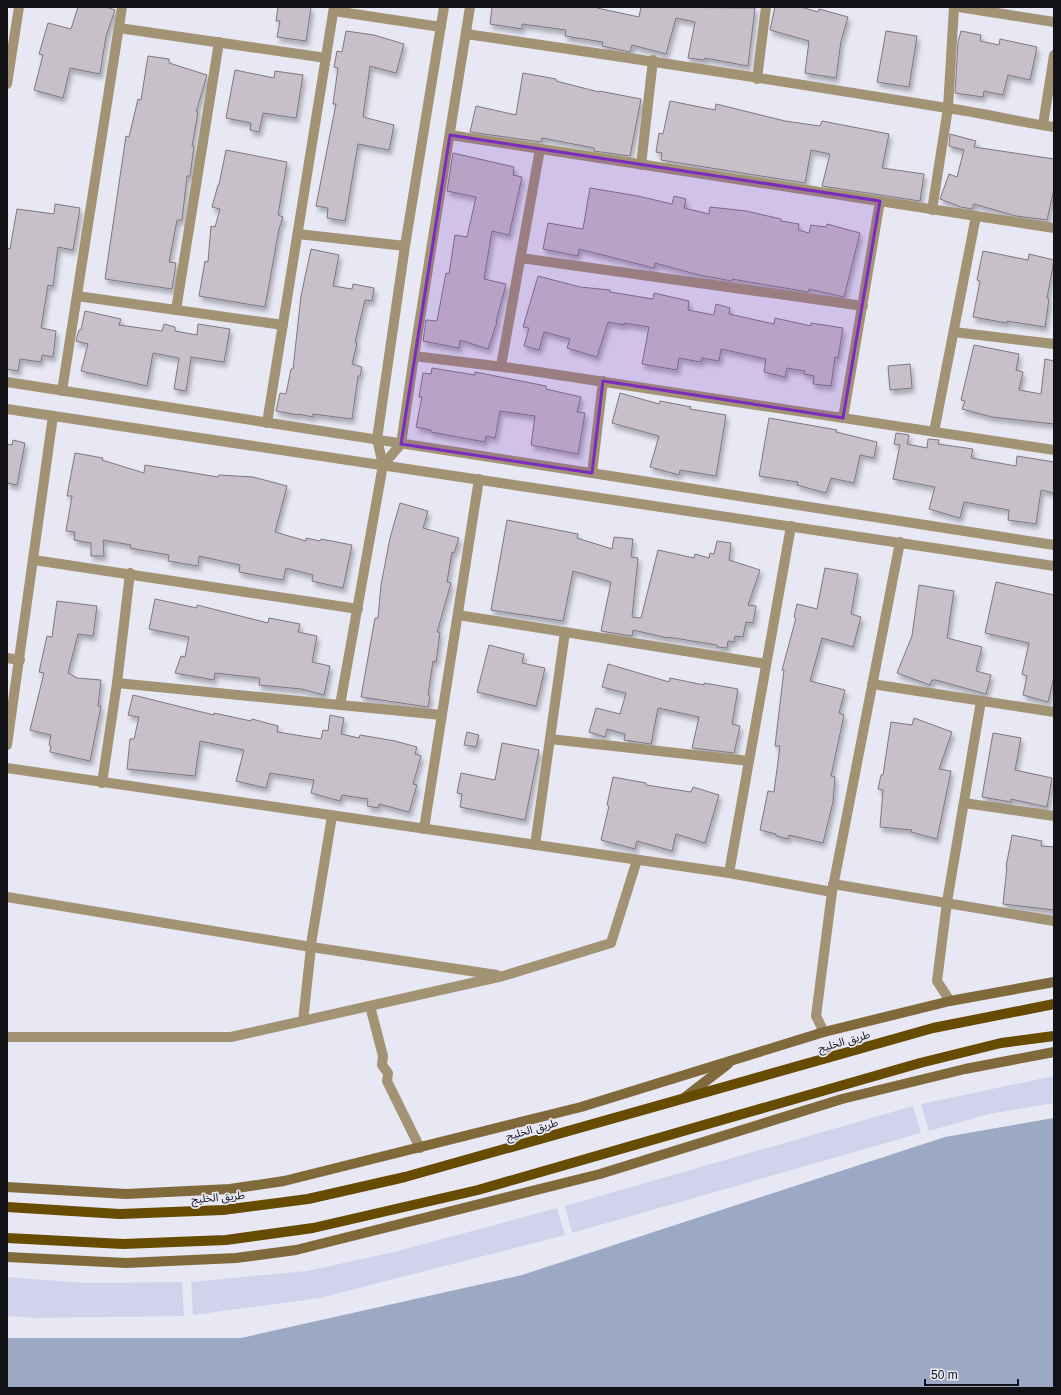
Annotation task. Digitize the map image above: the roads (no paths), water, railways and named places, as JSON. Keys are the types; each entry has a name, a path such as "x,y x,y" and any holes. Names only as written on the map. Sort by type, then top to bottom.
{"main road":[{"path":"7,1187 126,1194 230,1189 284,1181 581,1107 824,1032 950,1001 1054,982"},
{"name":"طريق الخليج","path":"7,1207 120,1214 223,1210 308,1199 405,1176 933,1028 1054,1004"},
{"path":"7,1238 123,1244 226,1240 314,1228 478,1190 920,1063 1001,1043 1054,1036"},
{"path":"7,1257 126,1263 236,1258 296,1250 600,1174 842,1100 965,1069 1054,1052"},
{"path":"683,1099 733,1060"}],"street":[{"path":"7,84 19,7"},
{"path":"62,391 122,7"},
{"path":"340,705 383,465 377,439 405,246 442,27 444,7"},
{"path":"383,465 401,444 470,7"},
{"path":"757,79 766,7"},
{"path":"932,210 948,108 954,7"},
{"path":"959,7 1054,22"},
{"path":"267,423 334,9 442,27"},
{"path":"119,28 326,58"},
{"path":"466,34 653,60 757,79 948,108 1054,127"},
{"path":"176,310 219,42"},
{"path":"1043,125 1054,56"},
{"path":"641,165 653,60"},
{"path":"450,135 1054,228"},
{"path":"501,366 540,149"},
{"path":"843,418 880,202"},
{"path":"934,432 976,216"},
{"path":"298,234 405,246"},
{"path":"521,258 863,306"},
{"path":"77,296 283,325"},
{"path":"954,332 1054,344"},
{"path":"414,356 501,366 1054,450"},
{"path":"7,382 1054,545"},
{"path":"592,473 603,382"},
{"path":"7,409 1054,566"},
{"path":"7,745 53,416"},
{"path":"424,829 479,479"},
{"path":"729,873 791,526"},
{"path":"824,1032 816,1016 832,888 900,542"},
{"path":"34,560 130,573 358,609"},
{"path":"102,783 117,683 130,573"},
{"path":"458,615 766,664"},
{"path":"535,845 565,632"},
{"path":"7,658 20,660"},
{"path":"117,683 442,715"},
{"path":"872,684 1054,712"},
{"path":"950,1001 937,981 947,902 981,701"},
{"path":"550,739 749,761"},
{"path":"7,768 832,888 947,902 1054,921"},
{"path":"964,803 1054,816"},
{"path":"303,1021 311,947 332,816"},
{"path":"7,1037 231,1037 503,976 611,943 637,860"},
{"path":"7,897 311,947 503,976"},
{"path":"370,1006 383,1056 382,1065 388,1073 387,1081 420,1148"}]}
